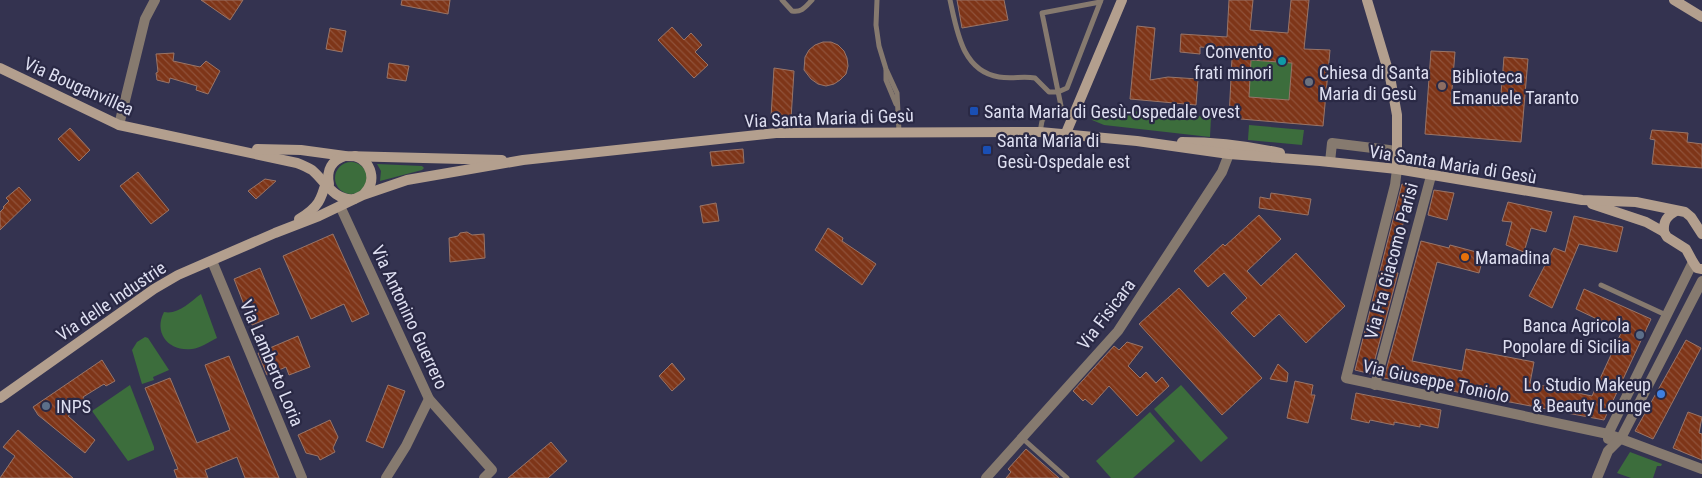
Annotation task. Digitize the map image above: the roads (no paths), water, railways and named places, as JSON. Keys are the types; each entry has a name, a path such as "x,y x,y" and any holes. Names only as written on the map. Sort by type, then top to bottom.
{"main road":[{"path":"1066,133 1122,0"},
{"path":"1367,0 1390,77 1397,115 1397,169"},
{"path":"1674,0 1702,16"},
{"name":"Via Bouganvillea","path":"0,68 119,125 234,149"},
{"name":"Via Santa Maria di Gesù","path":"522,160 776,133 1040,132 1137,140"},
{"path":"1137,140 1229,154 1325,162"},
{"path":"1137,140 1211,143 1260,149 1325,162"},
{"path":"234,149 300,150 350,156 522,160"},
{"path":"234,149 297,163 310,168 328,182 340,198 359,197 371,183 371,173 364,160 350,156 340,158 331,166 328,182 317,206 275,233"},
{"path":"275,233 393,184 522,160"},
{"name":"Via Santa Maria di Gesù","path":"1325,162 1397,169 1582,200"},
{"path":"1582,200 1636,202 1676,212 1685,212 1691,217 1702,234"},
{"path":"1582,200 1646,222 1664,232"},
{"path":"1676,212 1669,215 1665,221 1664,232 1666,237 1686,249 1692,262 1697,268 1702,270"},
{"name":"Via delle Industrie","path":"0,398 154,289 178,275 275,233"}],"street":[{"path":"119,125 145,19 155,0"},
{"path":"1325,162 1332,143 1397,152"},
{"name":"Via Fisicara","path":"986,478 1118,332 1222,172 1229,154"},
{"name":"Via Giuseppe Toniolo","path":"1397,169 1395,185 1346,378 1608,434 1702,469"},
{"name":"Via Fra Giacomo Parisi","path":"1375,385 1431,176"},
{"name":"Via Antonino Guerrero","path":"340,206 429,399 492,470 484,478"},
{"name":"Via Lamberto Loria","path":"212,261 302,478"},
{"path":"1597,478 1608,451 1608,434 1692,262"},
{"path":"1608,451 1621,438 1702,281"},
{"path":"386,478 406,446 429,399"}],"lane":[{"path":"782,0 792,11 797,12 802,10 812,0"},
{"path":"877,0 876,24 879,46 886,69 895,87 899,132"},
{"path":"950,0 962,48 968,58 992,76 1002,78 1034,78 1049,92 1058,92 1067,88 1100,1"},
{"path":"1040,132 1045,116 1053,114 1061,106 1042,13 1100,1"},
{"path":"1601,286 1666,315"},
{"path":"1022,438 1067,478"}],"place":[{"name":"Convento frati minori","path":"1282,61"},
{"name":"Chiesa di Santa Maria di Gesù","path":"1309,82"},
{"name":"Biblioteca Emanuele Taranto","path":"1442,86"},
{"name":"Santa Maria di Gesù-Ospedale ovest","path":"974,111"},
{"name":"Santa Maria di Gesù-Ospedale est","path":"987,150"},
{"name":"Mamadina","path":"1465,257"},
{"name":"Banca Agricola Popolare di Sicilia","path":"1640,335"},
{"name":"Lo Studio Makeup & Beauty Lounge","path":"1661,394"},
{"name":"INPS","path":"46,406"}]}
